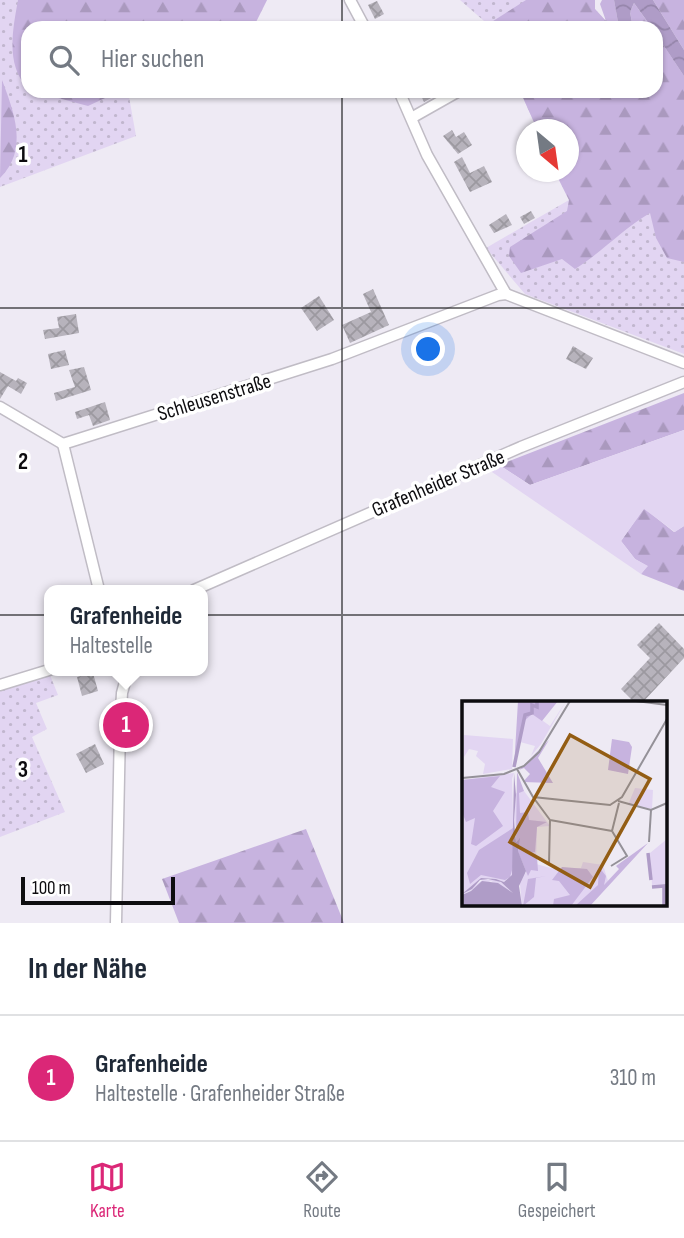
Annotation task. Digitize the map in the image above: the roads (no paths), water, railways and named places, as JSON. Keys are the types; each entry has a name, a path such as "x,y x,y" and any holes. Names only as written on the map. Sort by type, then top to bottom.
{"street":[{"path":"350,0 361,21"},
{"path":"403,98 427,155 506,295 684,363"},
{"path":"413,117 447,98"},
{"name":"Schleusenstraße","path":"63,444 321,363 506,295"},
{"name":"Grafenheider Straße","path":"205,585 509,453 684,382"},
{"path":"0,407 63,444 98,585"},
{"path":"0,685 44,672"},
{"path":"116,923 120,716 127,676"}],"water":[{"path":"614,0 653,0 684,50 684,76 663,44 663,21 647,21 634,3 630,12 632,21 618,21"}],"place":[{"name":"Grafenheide","path":"126,725"}]}
